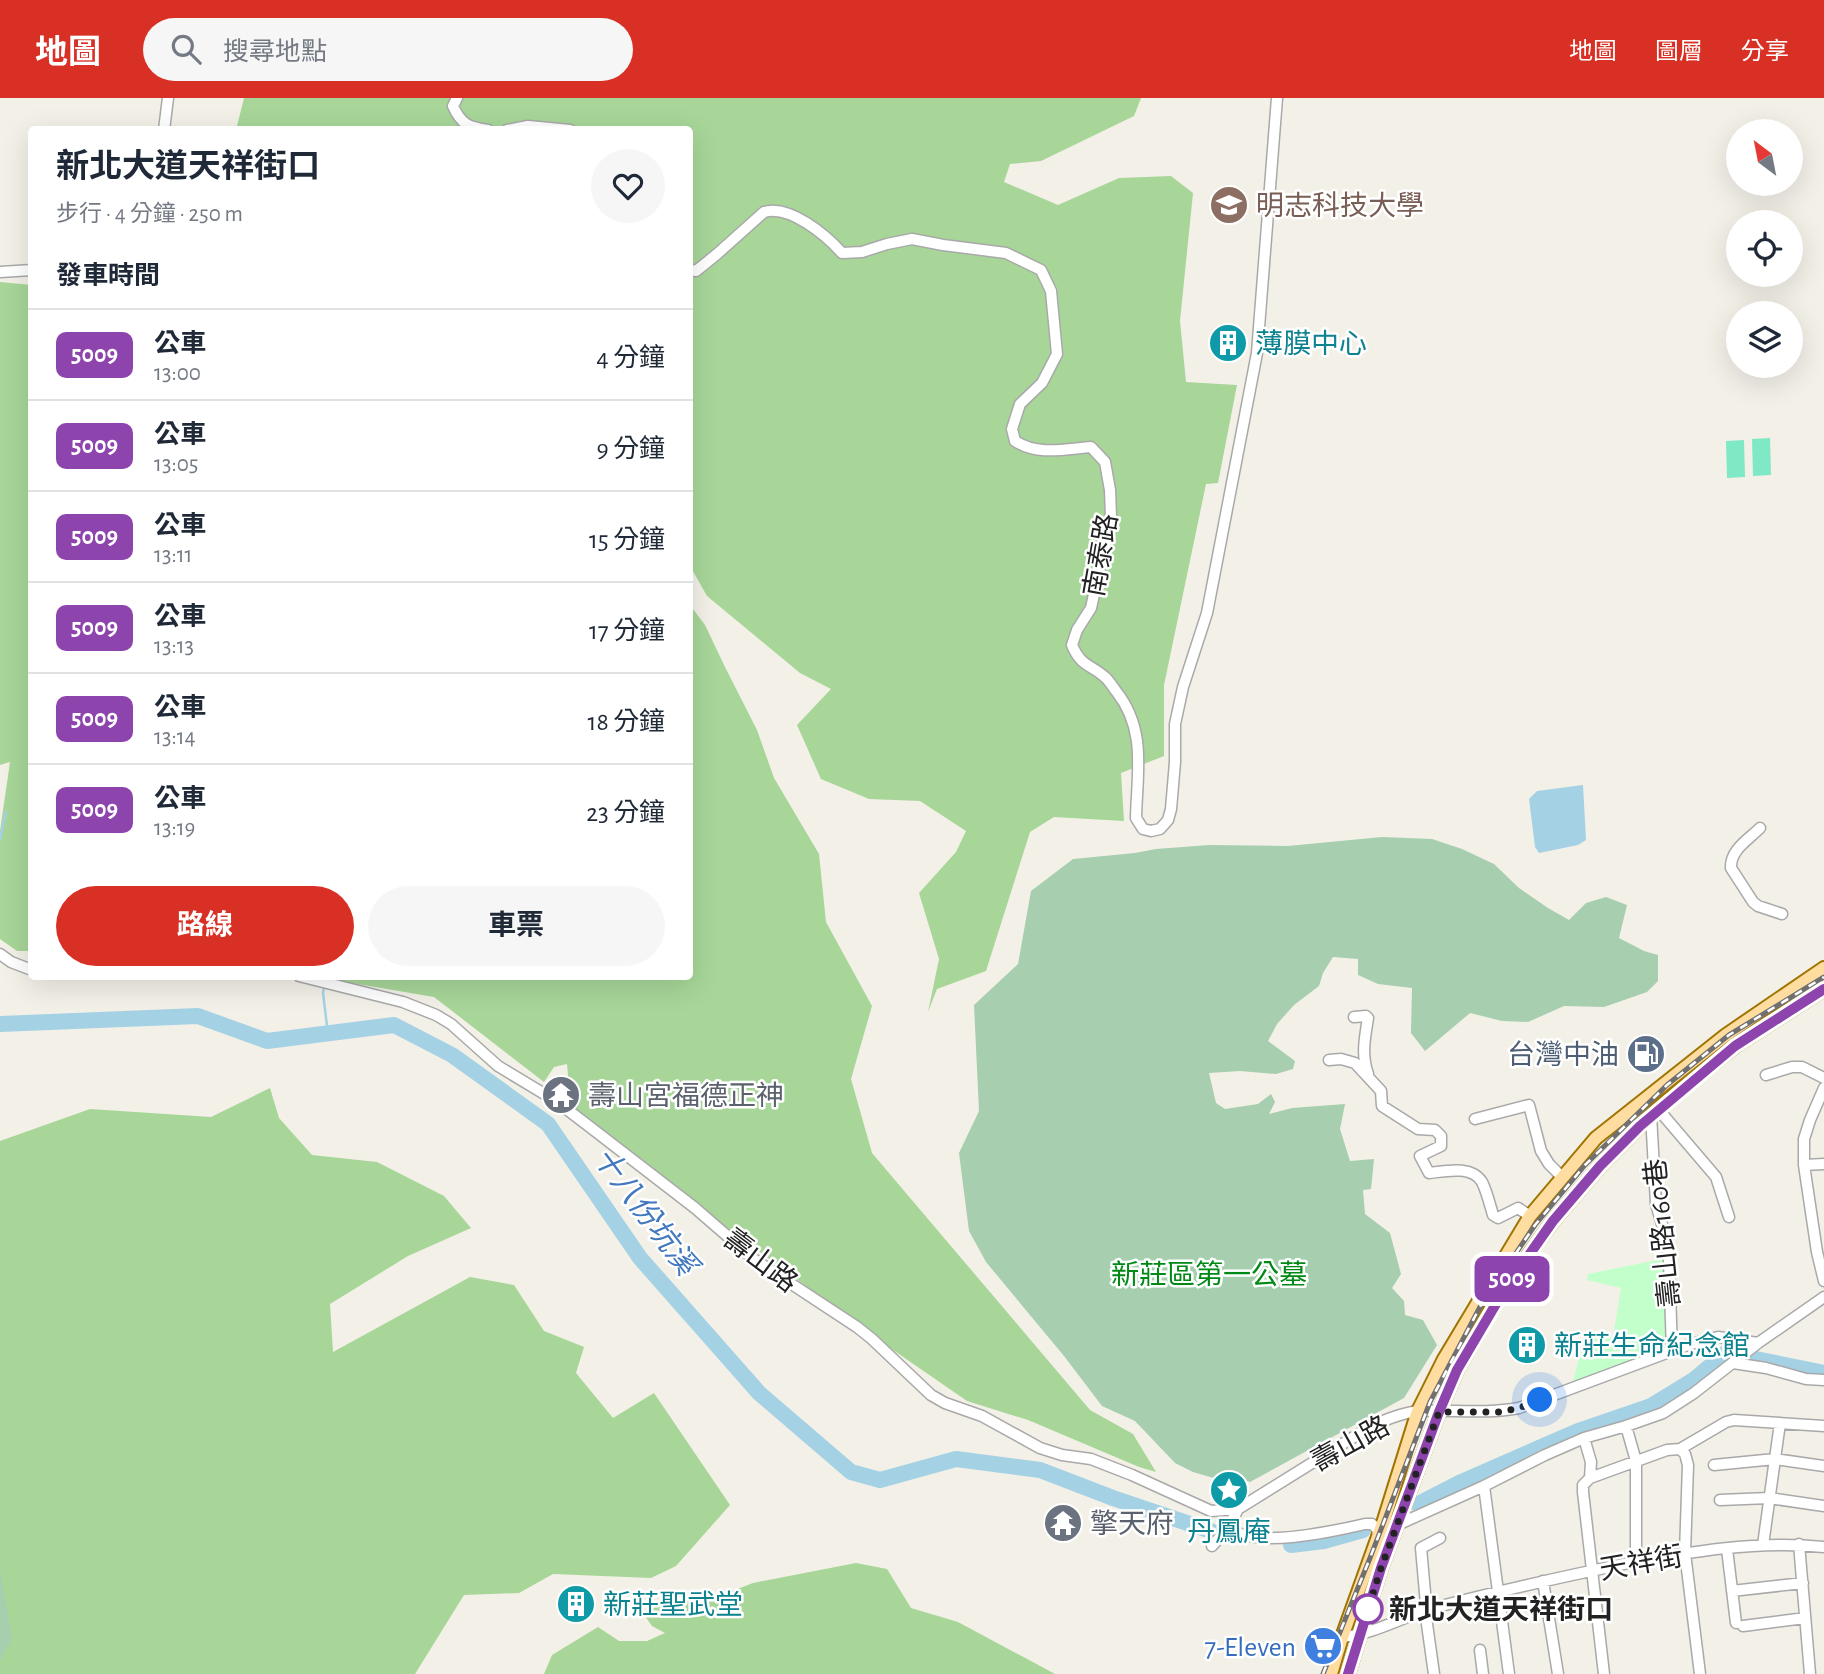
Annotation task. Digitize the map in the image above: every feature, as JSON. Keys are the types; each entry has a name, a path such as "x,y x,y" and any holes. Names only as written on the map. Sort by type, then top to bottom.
{"main road":[{"path":"1331,1674 1418,1411 1444,1359 1530,1216 1596,1138 1726,1035 1824,968"},
{"path":"1348,1674 1381,1568 1439,1412 1457,1370 1503,1292 1553,1221 1600,1166 1655,1112 1735,1046 1824,989"}],"street":[{"path":"164,126 168,98"},
{"path":"457,98 453,106 459,119 471,126"},
{"name":"南泰路","path":"693,270 696,271 727,246 764,212 772,210 784,212 803,221 832,242 842,253 862,252 912,239 1006,253 1041,270 1051,291 1058,354 1042,383 1020,404 1012,429 1015,441 1025,447 1042,451 1091,447 1105,462 1111,517 1091,608 1077,630 1072,645 1076,656 1106,678 1123,700 1133,720 1138,739 1136,818 1143,829 1160,829 1168,820 1171,809 1175,724 1183,687 1207,613 1257,353 1278,98"},
{"path":"0,272 28,270"},
{"path":"1760,828 1736,851 1731,868 1753,902 1782,914"},
{"path":"0,954 28,968"},
{"name":"壽山路","path":"315,980 403,1002 436,1014 451,1024 498,1066 556,1101 695,1208 755,1260 864,1333 931,1395 982,1416 1040,1448 1062,1455 1091,1459 1206,1510 1238,1509 1373,1425 1395,1417 1418,1411 1500,1412 1519,1408 1672,1351 1718,1337 1756,1345"},
{"path":"1354,1017 1368,1018 1363,1062 1369,1078"},
{"path":"1329,1060 1341,1059 1355,1063 1381,1091 1382,1106 1418,1129 1435,1130 1441,1136 1441,1146 1420,1156 1429,1173 1457,1170 1474,1174 1482,1182 1493,1215 1498,1218 1518,1208 1530,1216"},
{"path":"1766,1075 1802,1067 1824,1078"},
{"path":"1824,1088 1804,1139 1804,1165 1824,1281"},
{"path":"1475,1119 1529,1105 1541,1151 1562,1177"},
{"path":"1655,1112 1716,1177 1729,1217"},
{"name":"壽山路160巷","path":"1655,1112 1657,1204 1669,1261 1672,1351"},
{"path":"1804,1165 1824,1164"},
{"path":"1397,1525 1584,1438 1663,1413 1824,1297"},
{"path":"1733,1363 1766,1368 1806,1379 1824,1380"},
{"path":"1800,1385 1824,1386"},
{"path":"1604,1674 1583,1485 1590,1479 1636,1461 1667,1450 1680,1449 1734,1420 1824,1426"},
{"path":"1763,1545 1780,1423"},
{"path":"1626,1426 1636,1461 1636,1562"},
{"path":"1584,1438 1591,1462 1590,1479"},
{"path":"1680,1449 1685,1454 1688,1465 1685,1553 1700,1674"},
{"path":"1714,1465 1775,1459 1824,1466"},
{"path":"1484,1486 1509,1674"},
{"path":"1720,1500 1769,1498 1824,1506"},
{"path":"1212,1546 1229,1527 1238,1509"},
{"path":"1229,1527 1242,1536 1288,1537 1372,1524 1378,1535"},
{"path":"1434,1674 1425,1610 1421,1548 1440,1538"},
{"path":"1799,1544 1810,1674"},
{"name":"天祥街","path":"1342,1637 1360,1636 1425,1610 1497,1591 1636,1562 1685,1553 1763,1545 1799,1544 1824,1547"},
{"path":"1727,1549 1739,1625 1805,1618"},
{"path":"1543,1580 1558,1674"},
{"path":"1732,1591 1802,1583"},
{"path":"1480,1650 1483,1674"}],"green space":[{"path":"244,98 1141,98 1134,116 1041,161 1010,164 1004,182 1058,205 1119,178 1171,176 1193,193 1180,321 1186,382 1237,385 1218,483 1206,484 1164,685 1164,756 1121,773 1124,821 1054,817 1030,832 986,971 937,989 928,1012 939,959 919,893 956,852 966,831 920,801 869,799 821,779 797,725 831,689 800,673 707,596 693,571 693,126 237,126"},
{"path":"0,282 28,285 28,951 17,951 0,939 0,831 10,762 0,765"},
{"path":"1770,438 1771,475 1753,476 1752,439"},
{"path":"1744,440 1745,477 1727,478 1726,441"},
{"path":"693,609 705,625 757,730 774,778 819,854 826,922 872,1006 851,1079 872,1153 1090,1410 1133,1434 1156,1472 1028,1420 967,1401 883,1343 684,1196 571,1108 567,1064 554,1067 544,1082 434,997 334,980 693,980"},
{"name":"新莊區第一公墓","path":"1382,837 1432,839 1462,849 1494,864 1519,888 1569,920 1586,903 1606,897 1627,905 1619,938 1658,955 1658,981 1647,992 1604,1007 1564,1006 1528,1022 1502,1021 1470,1013 1425,1051 1411,1033 1412,988 1378,984 1358,975 1358,959 1333,957 1319,986 1294,1005 1277,1024 1268,1041 1295,1061 1293,1069 1276,1074 1240,1071 1209,1073 1216,1103 1225,1109 1258,1104 1271,1094 1275,1102 1269,1114 1292,1108 1345,1104 1340,1129 1350,1161 1374,1159 1371,1189 1363,1190 1365,1214 1390,1233 1401,1274 1392,1288 1404,1301 1405,1315 1423,1320 1437,1345 1404,1398 1250,1482 1236,1478 1224,1481 1193,1472 1175,1463 1135,1421 1102,1406 986,1262 969,1231 959,1153 979,1111 974,1005 1018,964 1031,891 1073,859 1209,845 1288,846"},
{"path":"270,1088 279,1118 312,1155 377,1162 444,1196 471,1228 408,1256 330,1304 333,1352 470,1277 514,1285 544,1331 584,1347 576,1373 613,1418 654,1393 730,1505 676,1566 651,1578 553,1574 519,1593 464,1595 415,1674 0,1674 0,1141 90,1109 211,1117"},
{"path":"1667,1258 1669,1347 1573,1382 1585,1334 1613,1338 1621,1288 1587,1280 1588,1274"},
{"path":"856,1563 887,1569 911,1608 958,1622 1055,1674 544,1674 552,1655 598,1627 619,1641 647,1641 665,1633 652,1626 645,1616 655,1605 717,1597 753,1583"},
{"path":"0,1569 12,1639 0,1661"}],"water":[{"path":"1583,785 1586,840 1578,845 1539,853 1535,847 1529,799 1537,791"}],"waterway":[{"path":"0,839 6,812"},
{"path":"324,987 328,1034"},
{"name":"十八份坑溪","path":"0,1024 198,1016 267,1041 394,1025 452,1055 548,1124 640,1258 759,1393 851,1472 880,1480 956,1459 1040,1470 1211,1531"},
{"name":"十八份坑溪","path":"1418,1504 1578,1431 1651,1406 1695,1379 1726,1353 1824,1373"},
{"name":"十八份坑溪","path":"1291,1545 1324,1541 1363,1530"}],"railway":[{"path":"1323,1674 1430,1402 1481,1305 1535,1225 1585,1165 1667,1085 1729,1035 1824,977"}],"bus line":[{"name":"5009","path":"1348,1674 1381,1568 1439,1412 1457,1370 1503,1292 1553,1221 1628,1136 1735,1046 1824,989"}],"place":[{"name":"明志科技大學","path":"1229,205"},
{"name":"薄膜中心","path":"1228,343"},
{"name":"台灣中油","path":"1646,1054"},
{"name":"壽山宮福德正神","path":"561,1095"},
{"name":"新莊生命紀念館","path":"1527,1345"},
{"name":"丹鳳庵","path":"1229,1490"},
{"name":"擎天府","path":"1063,1523"},
{"name":"新莊聖武堂","path":"576,1604"},
{"name":"新北大道天祥街口","path":"1368,1609"},
{"name":"7-Eleven","path":"1323,1646"}],"route":[{"path":"1368,1609 1367,1613 1439,1412 1500,1412 1540,1400"}]}
